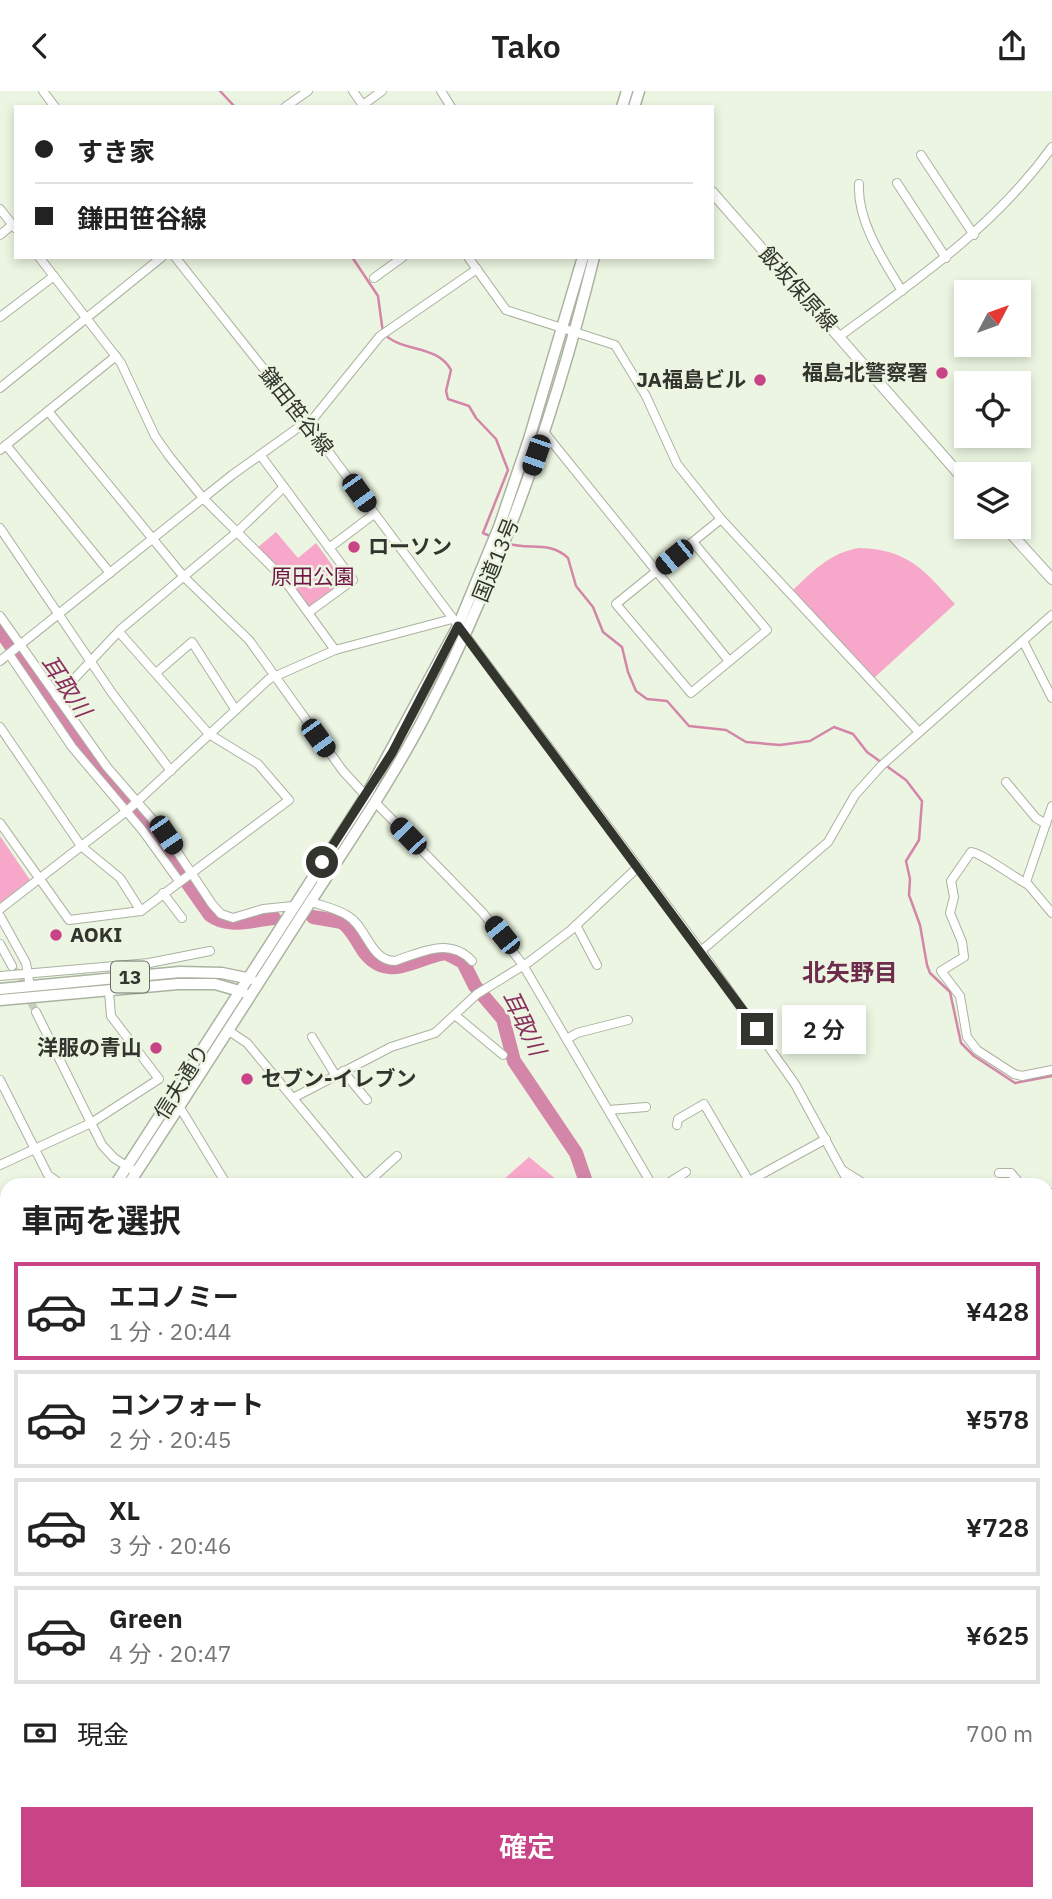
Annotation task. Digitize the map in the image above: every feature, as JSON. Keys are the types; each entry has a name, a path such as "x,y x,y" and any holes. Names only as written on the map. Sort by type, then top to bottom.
{"highway":[{"name":"国道13号","path":"458,626 499,527 564,328 582,259"},
{"name":"国道13号","path":"259,983 311,902 370,799 512,525 575,332 593,259"},
{"name":"国道13号","path":"247,977 293,906 370,799"},
{"name":"13","path":"0,989 148,975 212,972 247,977 259,983"},
{"name":"信夫通り","path":"130,1178 132,1169 174,1096 247,977"},
{"name":"信夫通り","path":"122,1178 179,1106 259,983"},
{"name":"13","path":"0,1000 190,984 215,984 252,996"}],"main road":[{"name":"飯坂保原線","path":"714,194 954,468"},
{"path":"1017,539 1052,579"}],"street":[{"path":"288,105 308,91"},
{"path":"364,105 382,91"},
{"path":"840,336 974,235 1018,190 1052,147"},
{"path":"921,155 974,235"},
{"path":"897,183 946,258"},
{"path":"859,184 858,200 864,217 902,291"},
{"path":"0,209 14,227 0,235"},
{"path":"41,259 116,356 155,436 203,498 283,578 335,650"},
{"path":"0,388 160,259"},
{"name":"鎌田笹谷線","path":"177,259 307,423 701,951 795,1084 846,1178"},
{"path":"374,278 400,259"},
{"path":"470,259 506,310 615,345 646,396 677,464 721,519 919,732"},
{"path":"0,661 203,498 307,423 380,336 477,269"},
{"path":"0,317 54,276"},
{"path":"110,573 3,448 116,356"},
{"path":"48,411 184,577 233,623 275,675 343,771 483,913 523,965 648,1178"},
{"path":"649,431 661,428"},
{"path":"544,432 729,661"},
{"path":"261,456 353,580 309,612"},
{"path":"57,697 118,632 237,531 284,487"},
{"path":"329,548 374,514"},
{"path":"693,542 767,630 691,693 616,604 721,519"},
{"path":"0,529 112,694 171,771"},
{"path":"0,615 15,650 72,747 184,877 217,910 228,917 293,906"},
{"path":"701,951 828,842 855,795 883,764 1052,615"},
{"path":"0,909 138,802 235,709 275,675 335,650 458,626"},
{"path":"0,823 69,920 141,911 289,800 258,764 209,734 118,632"},
{"path":"1023,641 1052,698"},
{"path":"156,673 192,642 235,709"},
{"path":"15,650 57,697 107,767 138,802 184,877"},
{"path":"0,727 81,846 120,878 141,911"},
{"path":"1006,782 1036,818 1046,824"},
{"path":"1027,884 1052,806"},
{"path":"1052,913 1027,884 999,869 985,857 971,852 951,881 954,897 950,913 962,942 964,957 941,971 960,996 967,1037 977,1050 1014,1074 1022,1076 1052,1070"},
{"path":"293,1098 391,1047 435,1033 477,994 523,965 576,925 637,868"},
{"path":"163,893 182,918"},
{"path":"311,902 351,917 386,960 447,947 462,952 472,961"},
{"path":"0,916 28,972 30,987"},
{"path":"576,925 597,965"},
{"path":"0,944 12,966"},
{"path":"0,976 149,963 210,951"},
{"path":"148,975 149,963"},
{"path":"109,991 111,1016 165,1087"},
{"path":"36,1013 106,1150 132,1169"},
{"path":"456,1016 503,1055"},
{"path":"567,1039 577,1033 628,1020"},
{"path":"229,1031 247,1043 359,1178"},
{"path":"312,1037 340,1074 367,1100"},
{"path":"0,1165 91,1123 159,1079"},
{"path":"0,1080 48,1175 52,1178"},
{"path":"677,1125 678,1119 704,1104 742,1178"},
{"path":"179,1106 223,1178"},
{"path":"608,1110 646,1107"},
{"path":"754,1178 826,1139"},
{"path":"373,1178 397,1156"},
{"path":"842,1170 855,1178"},
{"path":"676,1178 686,1172"},
{"path":"999,1173 1011,1173 1015,1178"}],"green space":[{"name":"原田公園","path":"276,532 298,558 316,543 345,583 309,609 257,548"},
{"path":"859,548 876,549 903,557 934,581 955,604 874,678 793,590 831,558"},
{"path":"0,836 30,880 0,903"},
{"path":"529,1157 554,1178 505,1178"}],"waterway":[{"path":"220,91 233,105"},
{"path":"353,259 378,296 383,333 400,344 428,352 445,362 451,370 446,391 448,399 469,406 476,418 496,439 508,470 483,533 490,536"},
{"path":"506,543 546,547 568,558 576,586 593,607 603,632 622,647 636,691 647,699 667,701 689,726 726,730 746,742 780,745 810,741 834,727 853,734 867,752 906,780 922,801 919,840 906,861 910,879 909,895 920,925 930,973 950,992 961,1043 974,1056 1015,1083 1052,1076"},
{"name":"耳取川","path":"0,630 86,755 148,827 210,915 233,923 274,918"},
{"name":"耳取川","path":"313,917 342,922 365,953 374,962 384,966 403,966 446,953 463,962 475,986 503,1019 514,1061 576,1153 585,1178"}],"tunnel":[{"path":"14,969 36,1012"}],"place":[{"name":"福島北警察署","path":"942,373"},
{"name":"JA福島ビル","path":"760,380"},
{"name":"ローソン","path":"354,547"},
{"name":"AOKI","path":"56,935"},
{"name":"洋服の青山","path":"156,1048"},
{"name":"セブン-イレブン","path":"247,1079"}],"district":[{"name":"北矢野目","path":"850,973"}],"route":[{"path":"322,862 392,753 458,626 757,1029"}]}
